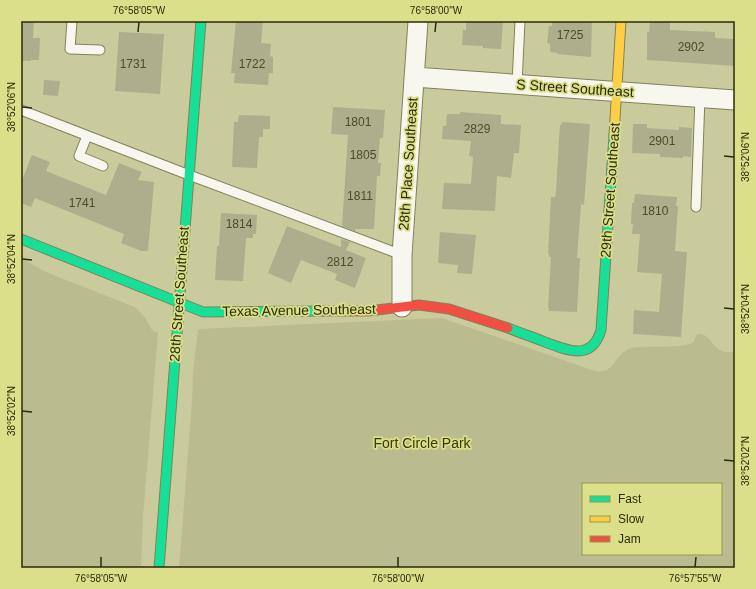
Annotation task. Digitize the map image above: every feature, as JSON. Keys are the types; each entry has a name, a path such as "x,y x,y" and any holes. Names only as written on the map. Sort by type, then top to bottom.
{"street":[{"name":"28th Street Southeast","path":"159,568 178,303 201,21"},
{"name":"28th Place Southeast","path":"402,307 402,255 418,21"},
{"name":"29th Street Southeast","path":"584,350 597,343 601,330 621,21"},
{"name":"S Street Southeast","path":"414,77 735,100"},
{"name":"Texas Avenue Southeast","path":"21,239 203,312 368,311 419,305 449,309 496,323 568,351 575,352 584,350"}],"lane":[{"path":"72,21 70,49 100,50"},
{"path":"517,84 520,21"},
{"path":"696,207 700,97"},
{"path":"21,110 188,175 402,255"},
{"path":"87,136 79,156 103,166"}],"green space":[{"path":"21,258 46,272 135,307 144,316 152,330 158,333 143,517 141,568 21,568"},
{"name":"Fort Circle Park","path":"442,318 598,372 607,370 624,351 628,349 689,344 693,342 697,334 705,335 719,349 725,352 735,351 735,568 179,568 193,372 198,329"}],"building":[{"path":"21,21 34,21 33,38 40,38 39,60 21,61"},
{"path":"236,21 263,21 261,43 271,44 270,56 273,57 273,73 269,73 268,85 234,83 235,73 231,73"},
{"path":"466,21 503,21 501,49 462,45 463,30 466,30"},
{"path":"552,21 592,21 591,57 550,52 550,44 547,43 549,26 552,26"},
{"path":"650,21 670,21 670,30 715,32 715,38 735,39 735,66 647,60 647,32 649,32"},
{"path":"119,32 164,34 160,94 115,91"},
{"path":"44,80 60,81 58,96 43,95"},
{"path":"333,107 385,110 383,138 380,138 378,163 381,163 380,176 377,176 374,229 356,229 355,231 342,226 348,135 331,134"},
{"path":"460,112 501,115 501,124 521,125 519,153 514,153 511,178 497,176 495,211 442,209 444,183 471,184 473,157 469,156 471,141 442,139 443,126 446,126 447,114 460,114"},
{"path":"239,115 270,116 270,129 263,129 263,137 259,137 257,168 232,167 234,123 238,122"},
{"path":"562,122 590,124 584,205 581,204 577,258 580,258 577,312 549,311 548,308 551,257 549,257 548,254 551,197 555,197 556,192 560,125"},
{"path":"633,124 647,124 647,128 679,130 679,127 692,128 691,157 660,157 660,154 632,153"},
{"path":"32,155 50,162 46,171 106,195 119,163 142,172 138,180 154,182 148,251 141,251 121,243 124,234 35,198 31,207 21,203 21,183"},
{"path":"635,194 677,197 676,206 678,206 675,251 687,252 681,337 633,334 634,310 659,312 662,274 637,272 640,234 632,234 633,224 631,224 632,203 634,203"},
{"path":"221,213 257,215 256,234 253,234 253,238 246,238 243,281 215,280"},
{"path":"287,226 341,247 341,239 350,242 346,250 366,258 355,288 335,280 337,274 301,260 291,283 268,273"},
{"path":"440,232 476,235 472,274 457,273 458,265 438,263"}],"traffic: fast":[{"path":"159,568 201,21"},
{"path":"508,328 570,350 585,350 592,346 597,340 601,330 614,135"},
{"path":"21,239 203,312 324,311"}],"traffic: slow":[{"path":"614,135 621,21"}],"traffic: jam":[{"path":"324,311 368,311 419,305 449,309 508,328"}]}
